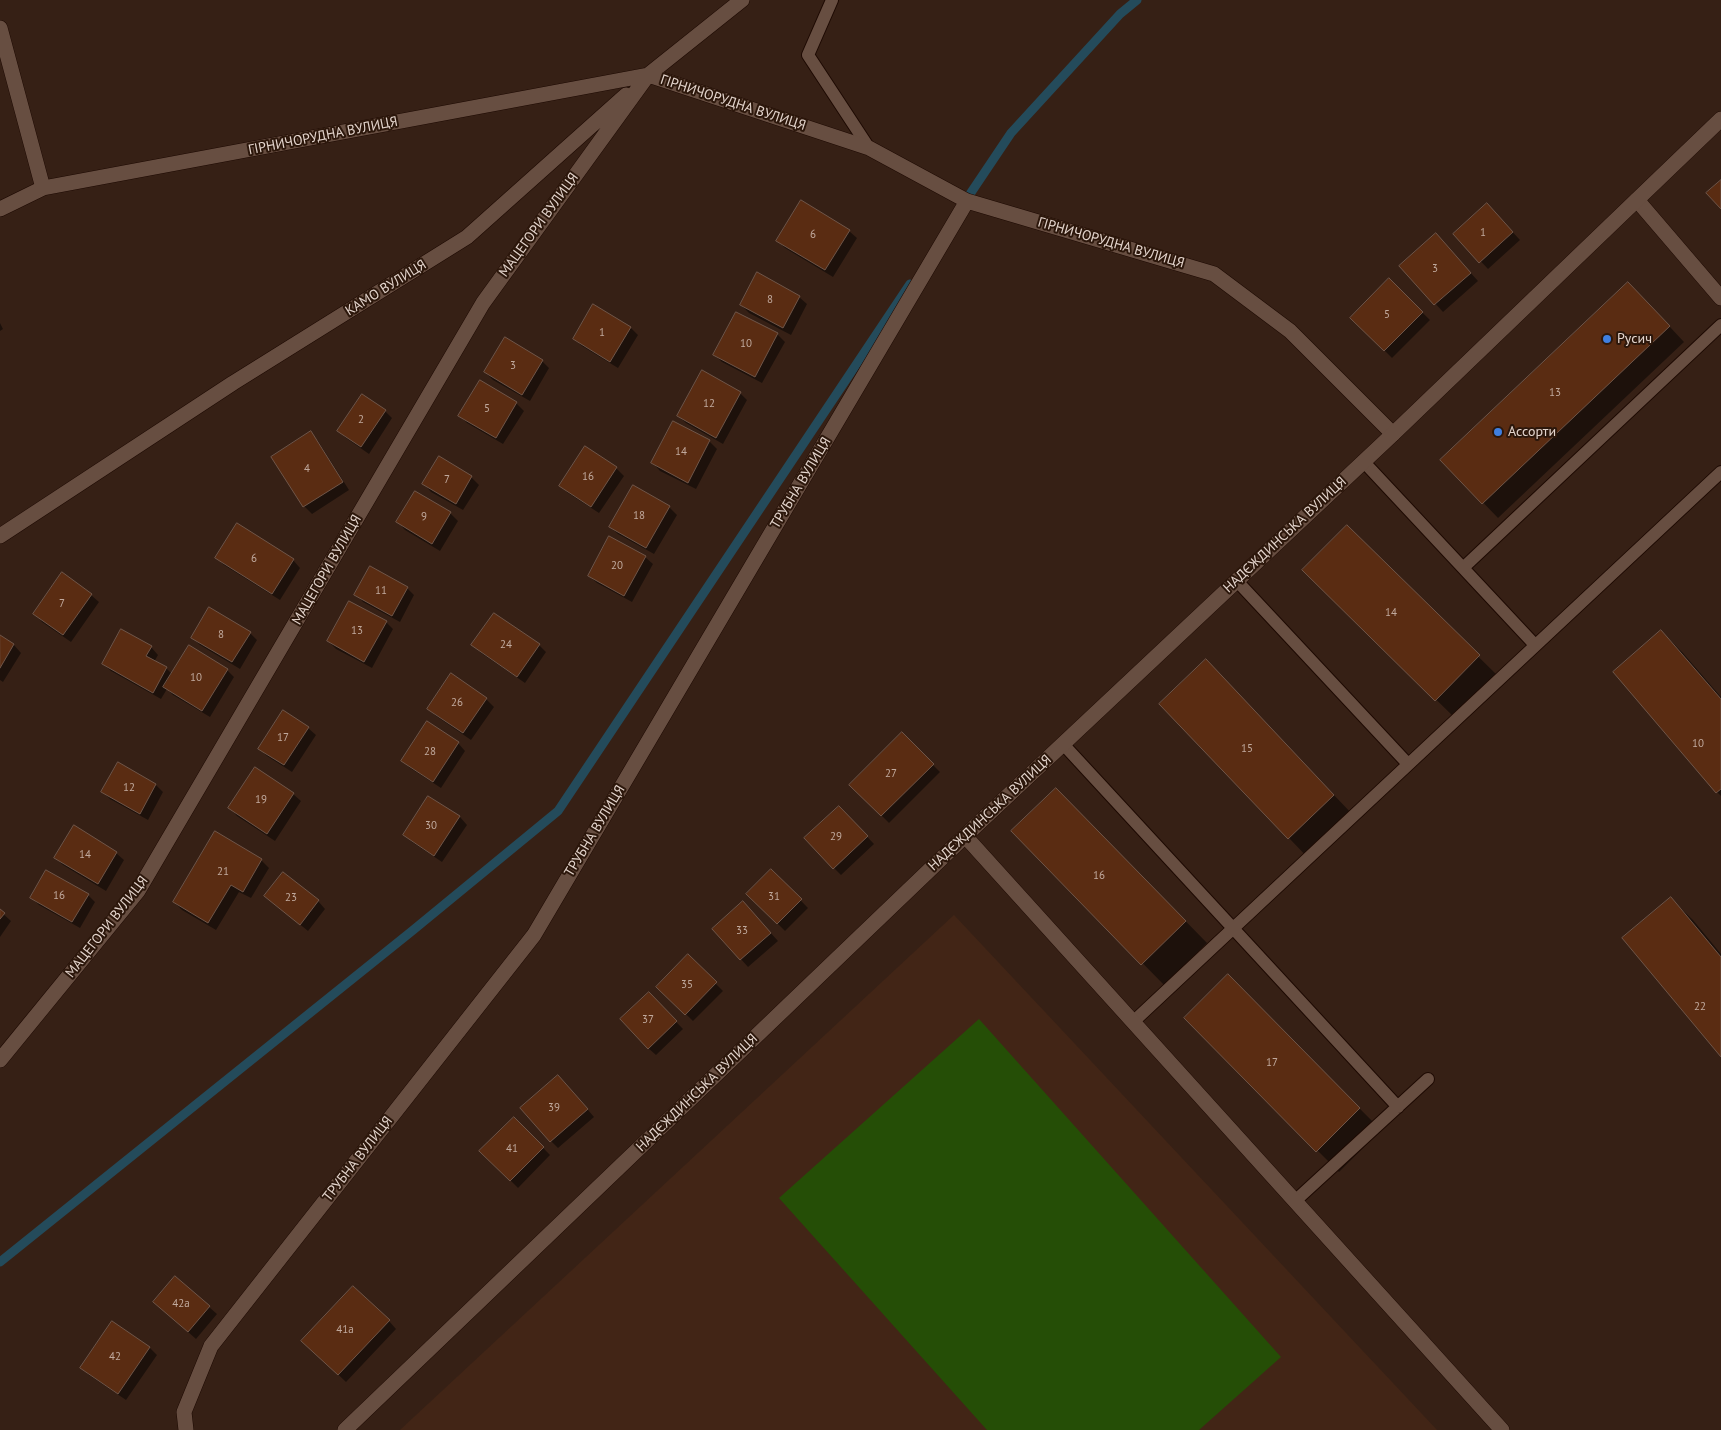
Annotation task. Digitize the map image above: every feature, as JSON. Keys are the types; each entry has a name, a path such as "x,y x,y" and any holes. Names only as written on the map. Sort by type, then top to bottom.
{"street":[{"name":"КАМО ВУЛИЦЯ","path":"0,536 233,383 467,237 648,75 742,0"},
{"path":"0,28 43,188"},
{"name":"ГІРНИЧОРУДНА ВУЛИЦЯ","path":"0,209 43,188 648,75 869,148 967,200 1214,274 1290,331 1393,434"},
{"name":"МАЦЕГОРИ ВУЛИЦЯ","path":"0,1060 138,891 483,304 648,75"},
{"name":"НАДЄЖДИНСЬКА ВУЛИЦЯ","path":"345,1430 965,836 1393,434 1721,120"},
{"name":"ТРУБНА ВУЛИЦЯ","path":"186,1430 184,1412 211,1346 534,935 967,200"},
{"path":"1637,200 1721,298"},
{"path":"965,836 1502,1430"}],"lane":[{"path":"832,0 808,55 869,148"},
{"path":"1463,568 1721,325"},
{"path":"1364,461 1535,645"},
{"path":"1133,1022 1721,472"},
{"path":"1237,581 1408,764"},
{"path":"1063,744 1398,1107"},
{"path":"1295,1201 1428,1079"}],"shaded area":[{"path":"954,915 1437,1430 400,1430"}],"green space":[{"path":"979,1019 1281,1357 1199,1430 987,1430 779,1198"}],"building":[{"path":"1721,180 1721,209 1706,193"},
{"path":"801,200 850,230 825,270 776,241"},
{"path":"1487,203 1513,232 1479,263 1453,234"},
{"path":"1436,233 1471,273 1434,305 1399,266"},
{"path":"757,272 800,296 783,328 740,305"},
{"path":"1389,278 1423,312 1384,351 1350,318"},
{"path":"1628,282 1670,326 1482,504 1440,460"},
{"path":"593,304 631,327 610,362 573,339"},
{"path":"736,312 778,333 755,377 713,355"},
{"path":"505,337 543,360 522,395 484,372"},
{"path":"702,370 741,392 716,438 677,416"},
{"path":"480,380 517,402 496,438 458,416"},
{"path":"362,394 386,410 361,447 337,431"},
{"path":"673,421 710,440 688,483 651,463"},
{"path":"311,431 343,482 303,507 271,457"},
{"path":"585,446 617,467 591,507 559,486"},
{"path":"439,456 472,476 456,504 422,484"},
{"path":"633,485 670,506 646,548 609,527"},
{"path":"415,491 451,512 432,544 396,522"},
{"path":"237,523 294,559 272,594 215,558"},
{"path":"1347,525 1480,655 1435,701 1302,570"},
{"path":"609,536 646,556 624,596 588,576"},
{"path":"370,566 408,587 392,616 354,595"},
{"path":"62,572 92,594 63,635 33,614"},
{"path":"349,601 387,621 364,662 327,641"},
{"path":"209,607 251,632 232,662 191,638"},
{"path":"494,613 540,644 517,677 471,645"},
{"path":"121,629 152,646 146,656 167,667 153,693 102,664"},
{"path":"1661,630 1721,699 1721,789 1716,793 1613,672"},
{"path":"0,635 14,644 0,668"},
{"path":"189,645 228,669 202,711 163,687"},
{"path":"1206,659 1334,795 1288,839 1159,704"},
{"path":"451,673 487,698 463,733 427,709"},
{"path":"283,710 309,727 284,765 258,749"},
{"path":"427,721 459,742 433,782 401,761"},
{"path":"902,732 934,764 881,816 849,785"},
{"path":"118,762 156,784 140,814 101,792"},
{"path":"255,767 294,793 267,834 228,808"},
{"path":"1056,788 1186,921 1141,965 1011,831"},
{"path":"428,796 460,816 434,856 403,835"},
{"path":"839,806 868,836 833,869 804,838"},
{"path":"74,825 117,852 98,884 54,858"},
{"path":"215,831 262,859 243,892 231,885 208,923 173,902"},
{"path":"771,869 802,899 777,924 746,894"},
{"path":"46,870 89,894 72,922 30,898"},
{"path":"283,872 319,900 300,925 264,896"},
{"path":"1671,897 1721,957 1721,1057 1622,938"},
{"path":"743,901 771,933 740,960 712,929"},
{"path":"0,909 5,913 0,919"},
{"path":"688,954 717,982 685,1015 656,987"},
{"path":"1228,974 1360,1108 1316,1152 1184,1018"},
{"path":"649,992 677,1021 648,1049 620,1019"},
{"path":"558,1075 588,1109 550,1142 520,1108"},
{"path":"514,1117 544,1147 510,1181 479,1151"},
{"path":"175,1276 210,1306 188,1332 153,1302"},
{"path":"353,1286 390,1320 338,1375 301,1341"},
{"path":"112,1321 150,1347 118,1394 80,1368"}],"waterway":[{"path":"964,203 1011,133 1120,14 1137,0"},
{"path":"0,1262 412,931 558,811 910,284"}],"place":[{"name":"Русич","path":"1607,339"},
{"name":"Ассорти","path":"1498,432"}]}
